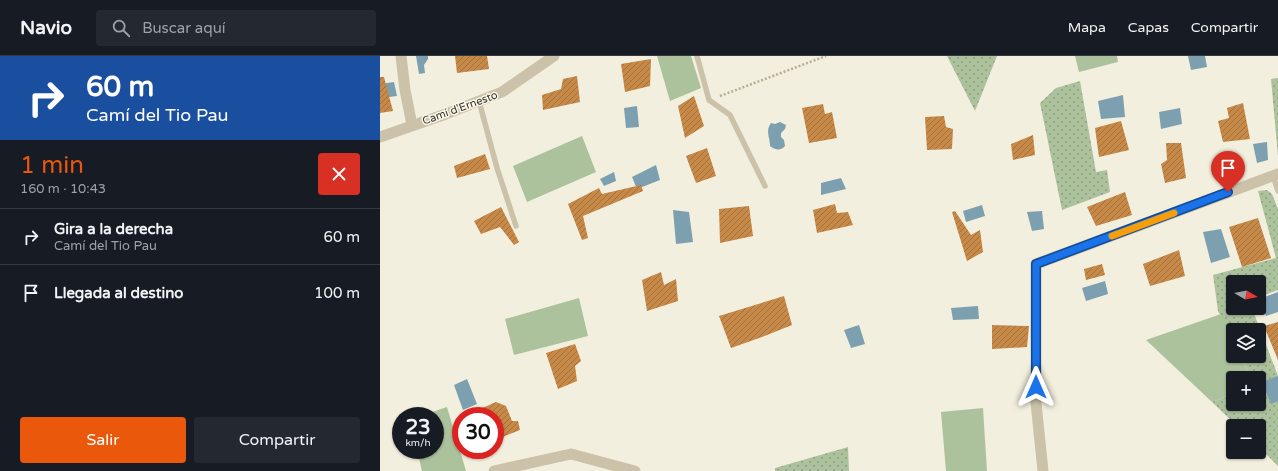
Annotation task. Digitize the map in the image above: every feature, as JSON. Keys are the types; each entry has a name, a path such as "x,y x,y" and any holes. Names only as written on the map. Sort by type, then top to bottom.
{"street":[{"path":"401,56 405,90 412,126"},
{"name":"Camí d'Ernesto","path":"380,137 502,92 554,56"},
{"path":"1043,471 1036,403 1036,264 1275,175"},
{"path":"494,471 571,454 635,471"}],"lane":[{"path":"697,56 709,100 730,115 765,186"},
{"path":"478,101 497,168 516,226"},
{"path":"1275,175 1278,191"}],"path":[{"path":"709,100 826,56"}],"green space":[{"path":"657,56 691,56 701,88 670,101"},
{"path":"947,56 997,56 975,111"},
{"path":"1075,56 1117,56 1118,62 1079,72"},
{"path":"1278,78 1278,156 1271,79"},
{"path":"1080,81 1096,172 1107,170 1110,192 1062,210 1040,103 1056,88"},
{"path":"582,136 596,172 527,202 513,166"},
{"path":"1267,190 1272,194 1278,209 1278,290 1266,294 1266,275 1226,275 1226,315 1255,315 1258,323 1226,323 1226,326 1218,311 1213,275 1276,258 1258,191"},
{"path":"579,298 588,336 514,355 505,319"},
{"path":"1221,314 1226,325 1226,363 1244,363 1248,371 1226,371 1226,397 1212,402 1146,340"},
{"path":"1266,345 1278,376 1278,466 1266,454 1266,419 1230,419 1212,402 1226,397 1226,411 1266,411 1266,371 1248,371 1244,363 1266,363"},
{"path":"447,407 452,424 452,459 462,459 466,471 422,471 419,459 444,459 444,408"},
{"path":"983,408 987,471 946,471 941,412"},
{"path":"848,447 849,471 775,471 775,468"}],"water":[{"path":"416,56 428,56 428,59 424,65 425,73 419,74"},
{"path":"1188,56 1205,56 1207,67 1191,70"},
{"path":"394,82 397,96 389,97 380,84"},
{"path":"1123,95 1125,117 1101,119 1098,101"},
{"path":"637,106 639,127 626,128 624,108"},
{"path":"1180,108 1182,124 1161,129 1159,112"},
{"path":"780,122 786,125 785,129 781,133 785,146 782,149 778,149 770,146 768,129 771,123 775,124"},
{"path":"1267,142 1268,160 1257,163 1253,144"},
{"path":"656,165 660,180 637,189 632,177"},
{"path":"614,172 616,181 604,186 600,179"},
{"path":"841,178 846,189 821,195 821,183"},
{"path":"982,205 985,216 966,222 963,211"},
{"path":"673,210 689,212 693,242 676,244"},
{"path":"1042,211 1044,229 1032,231 1027,212"},
{"path":"1221,229 1230,257 1211,263 1203,232"},
{"path":"1105,281 1108,294 1086,301 1082,288"},
{"path":"1278,292 1278,312 1266,316 1266,296"},
{"path":"978,306 979,319 953,320 951,308"},
{"path":"859,325 865,344 851,348 844,330"},
{"path":"1278,376 1278,401 1271,404 1266,392 1266,380"},
{"path":"467,379 477,404 470,407 462,407 454,385"}],"building":[{"path":"455,56 487,56 489,69 457,73"},
{"path":"651,59 650,86 625,92 621,64"},
{"path":"577,76 580,102 543,110 542,95 561,89 563,79"},
{"path":"380,77 384,77 393,111 380,113"},
{"path":"694,96 704,126 685,138 678,106"},
{"path":"1243,103 1250,139 1223,142 1218,121 1229,118 1227,108"},
{"path":"823,104 825,114 832,112 837,138 809,143 802,108"},
{"path":"944,116 946,127 953,129 952,149 927,150 925,117"},
{"path":"1121,121 1129,150 1099,157 1095,128"},
{"path":"1033,135 1035,155 1013,160 1011,144"},
{"path":"1166,143 1181,143 1186,178 1165,183 1161,164 1167,160"},
{"path":"707,148 716,176 696,183 686,156"},
{"path":"485,154 490,169 457,178 454,166"},
{"path":"641,185 643,191 583,216 588,238 582,240 568,204 599,188 602,194"},
{"path":"1125,192 1132,215 1096,226 1087,207"},
{"path":"835,204 837,213 848,212 853,225 817,233 813,210"},
{"path":"749,206 753,236 720,243 719,209"},
{"path":"501,207 519,242 514,245 500,227 481,234 474,221"},
{"path":"955,211 971,235 980,230 983,252 967,261 952,212"},
{"path":"1258,218 1271,258 1242,267 1229,227"},
{"path":"1179,250 1185,276 1150,286 1143,264"},
{"path":"1102,264 1105,275 1086,280 1084,269"},
{"path":"661,272 664,285 676,279 678,301 647,311 642,280"},
{"path":"784,296 792,325 731,348 719,316"},
{"path":"1278,322 1278,360 1266,331 1266,325"},
{"path":"992,325 1029,326 1027,347 992,349"},
{"path":"575,344 581,361 575,366 577,381 558,389 546,353"},
{"path":"496,402 506,406 512,421 518,421 520,430 504,436 504,407 485,407"}],"slow traffic":[{"path":"1112,236 1174,213"}],"route":[{"path":"1036,387 1036,264 1228,192"}]}
